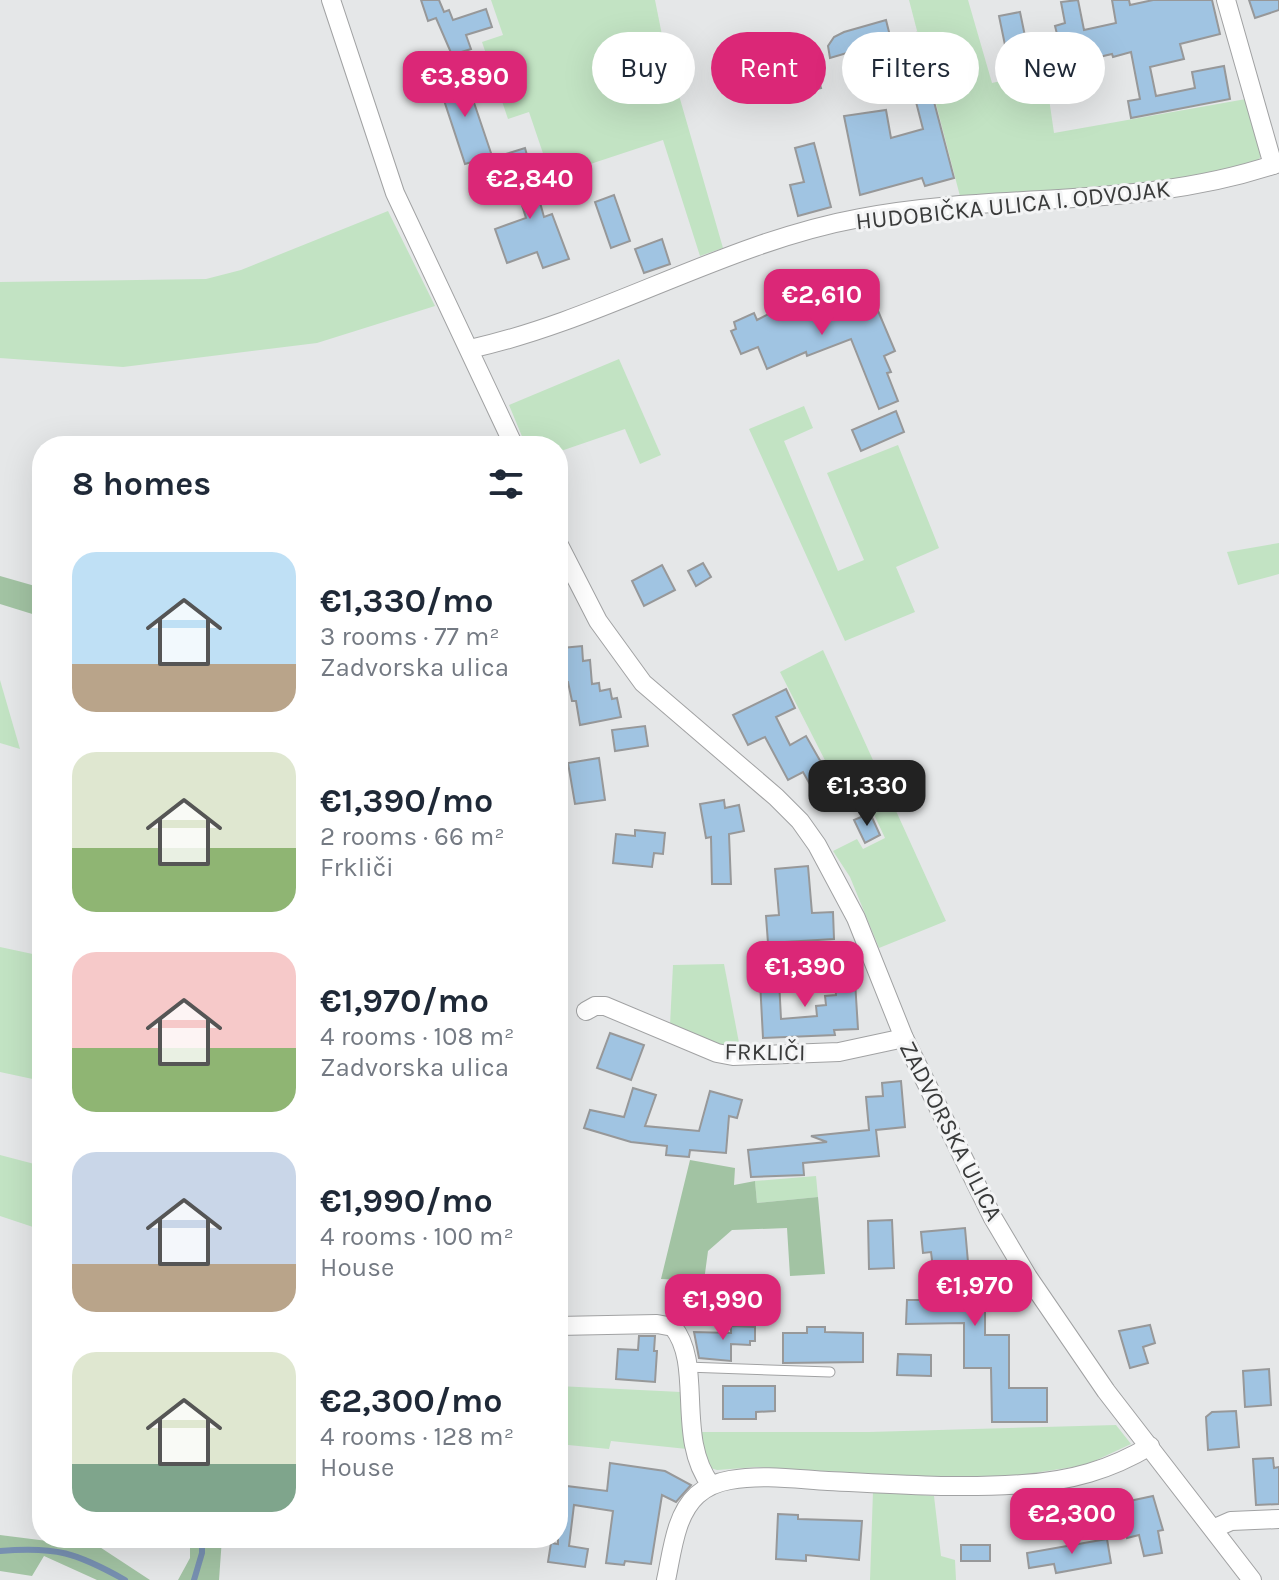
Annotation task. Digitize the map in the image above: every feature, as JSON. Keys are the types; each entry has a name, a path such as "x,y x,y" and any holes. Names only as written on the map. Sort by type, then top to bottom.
{"street":[{"path":"331,0 395,193 509,436"},
{"path":"1226,0 1276,164"},
{"name":"HUDOBIČKA ULICA I. ODVOJAK","path":"470,349 529,333 595,309 741,250 848,221 946,209 1151,194 1201,186 1276,164"},
{"name":"ZADVORSKA ULICA","path":"568,562 598,621 643,683 776,797 800,821 817,845 856,918 904,1038 993,1218 1028,1277 1106,1391 1215,1528 1252,1580"},
{"name":"FRKLIČI","path":"586,1011 595,1006 605,1006 717,1053 733,1056 839,1052 904,1038"},
{"path":"568,1326 657,1324 673,1327 685,1351 698,1467 711,1485"},
{"path":"666,1580 678,1528 690,1503 711,1485 729,1480 758,1478 927,1486 1022,1484 1095,1472 1119,1464 1150,1446"},
{"path":"1215,1528 1231,1521 1279,1519"}],"lane":[{"path":"686,1367 830,1372"}],"green space":[{"path":"491,0 655,0 661,32 592,32 592,104 681,104 723,248 700,256 663,140 551,177 529,112 508,119 482,42 503,35"},
{"path":"909,0 968,0 977,32 917,32"},
{"path":"979,38 992,83 995,82 995,104 1050,104 1054,133 1246,99 1262,155 1258,160 1198,181 961,200 936,104 979,104"},
{"path":"388,211 435,306 317,343 123,367 0,358 0,282 206,279 241,270"},
{"path":"619,359 661,455 640,464 625,429 568,449 568,436 522,436 509,405"},
{"path":"804,406 813,428 784,441 838,571 864,560 827,473 898,445 939,548 896,567 915,612 845,641 749,429"},
{"path":"1279,543 1279,574 1238,585 1227,552"},
{"path":"0,576 32,585 32,614 0,604"},
{"path":"823,650 946,921 879,948 850,877 833,851 857,839 863,849 885,838 871,808 866,810 846,771 833,776 780,672"},
{"path":"0,680 20,749 0,743"},
{"path":"0,947 32,954 32,1079 0,1072"},
{"path":"724,964 740,1048 723,1046 670,1025 673,965"},
{"path":"0,1155 32,1163 32,1227 0,1216"},
{"path":"690,1160 735,1168 734,1185 755,1181 757,1203 818,1197 825,1274 790,1276 787,1228 732,1230 708,1251 704,1281 661,1279"},
{"path":"816,1176 818,1197 757,1203 755,1181"},
{"path":"568,1386 681,1392 687,1449 611,1441 609,1449 568,1445"},
{"path":"1116,1425 1131,1444 1086,1465 1014,1476 922,1477 757,1467 717,1470 707,1467 699,1432 869,1432"},
{"path":"873,1491 934,1496 941,1556 955,1560 956,1580 870,1580"},
{"path":"0,1535 32,1539 32,1548 101,1548 150,1580 97,1580 44,1556 32,1576 0,1571"},
{"path":"190,1548 221,1548 219,1580 178,1580 190,1558"}],"building":[{"path":"421,0 439,0 444,12 449,10 453,20 486,9 492,27 466,35 471,49 452,55 436,18 428,21"},
{"path":"1078,0 1084,30 1116,23 1112,0 1129,0 1130,5 1153,0 1212,0 1220,34 1180,44 1184,59 1150,67 1156,96 1195,88 1192,72 1224,66 1230,99 1131,118 1128,101 1140,99 1131,52 1113,57 1112,54 1105,56 1105,32 1056,32 1055,26 1065,23 1061,2"},
{"path":"1249,0 1279,0 1279,10 1255,18"},
{"path":"1020,12 1024,32 1002,32 999,16"},
{"path":"886,20 889,32 844,32"},
{"path":"842,33 842,54 830,58 828,46 834,37"},
{"path":"464,73 492,156 465,164 438,82"},
{"path":"917,104 935,104 954,178 925,186 922,178 860,195 844,116 886,110 891,138 923,129"},
{"path":"814,143 831,207 798,216 790,185 804,182 795,148"},
{"path":"525,148 544,217 552,214 569,259 543,268 537,252 507,263 495,229 526,218 506,154"},
{"path":"614,195 630,241 611,248 595,202"},
{"path":"662,239 670,264 644,273 635,249"},
{"path":"852,295 866,310 876,306 895,351 884,356 898,401 879,409 851,339 807,356 806,352 767,369 758,347 741,354 731,331 736,329 734,322 754,313 757,320 804,296 808,305 819,300 822,307"},
{"path":"896,411 904,432 861,451 852,430"},
{"path":"703,563 711,577 696,586 688,571"},
{"path":"662,565 675,590 644,606 632,581"},
{"path":"582,646 583,661 590,660 592,684 599,683 600,691 610,689 612,699 617,698 621,717 580,725 576,701 572,701 568,682 568,647"},
{"path":"786,689 795,708 776,717 790,745 806,736 838,792 820,802 803,772 788,780 765,737 748,745 733,715"},
{"path":"645,726 648,746 615,751 612,730"},
{"path":"599,758 605,800 575,804 568,763"},
{"path":"724,800 725,808 739,805 744,831 729,834 731,884 712,884 711,837 706,838 700,804"},
{"path":"870,813 880,835 865,843 854,820"},
{"path":"635,830 665,833 663,854 654,853 652,867 613,863 616,834 635,836"},
{"path":"808,866 812,913 833,912 834,939 768,943 766,916 779,915 775,869"},
{"path":"778,961 781,1019 817,1016 816,1006 826,1005 825,996 836,995 835,983 855,981 858,1029 834,1030 835,1035 763,1038 759,962"},
{"path":"610,1033 644,1045 631,1080 597,1068"},
{"path":"901,1081 905,1127 876,1130 879,1156 803,1163 804,1175 751,1177 748,1150 827,1142 811,1136 869,1130 866,1097 883,1096 882,1083"},
{"path":"633,1088 656,1095 645,1126 699,1131 710,1091 742,1100 737,1118 729,1116 726,1153 690,1150 689,1157 666,1155 667,1146 631,1142 584,1128 590,1110 624,1117"},
{"path":"892,1220 894,1268 869,1269 868,1221"},
{"path":"965,1228 970,1285 985,1285 985,1335 1009,1335 1009,1388 1047,1388 1047,1422 992,1422 991,1368 964,1368 964,1323 906,1324 907,1300 945,1300 945,1267 933,1268 931,1252 923,1253 921,1232"},
{"path":"1150,1325 1155,1343 1143,1347 1148,1363 1130,1368 1119,1331"},
{"path":"731,1326 755,1327 755,1341 750,1341 750,1345 731,1344 731,1361 699,1358 694,1332 731,1333"},
{"path":"807,1327 825,1327 825,1332 863,1333 863,1362 783,1363 783,1333 807,1333"},
{"path":"639,1336 655,1336 655,1382 616,1379 618,1349 638,1350"},
{"path":"898,1354 931,1355 931,1376 897,1375"},
{"path":"1269,1369 1271,1405 1245,1407 1243,1371"},
{"path":"723,1386 775,1386 775,1411 756,1412 756,1419 723,1419"},
{"path":"1236,1411 1239,1447 1208,1450 1206,1417 1212,1412"},
{"path":"1273,1458 1274,1468 1279,1467 1279,1504 1256,1505 1253,1459"},
{"path":"610,1463 665,1471 691,1485 676,1502 662,1495 651,1564 625,1561 624,1565 606,1563 613,1511 574,1505 569,1546 588,1549 585,1567 548,1562 550,1548 568,1548 568,1486 607,1491"},
{"path":"1153,1496 1163,1530 1158,1531 1162,1553 1144,1556 1139,1535 1127,1538 1120,1503"},
{"path":"778,1514 798,1515 798,1519 862,1521 859,1560 806,1555 806,1561 776,1559"},
{"path":"1107,1539 1111,1563 1056,1573 1054,1564 1029,1568 1027,1553"},
{"path":"961,1545 990,1545 990,1561 961,1561"}],"waterway":[{"path":"194,1580 202,1548"},
{"path":"0,1551 36,1550 66,1554 93,1563 125,1580"}]}
